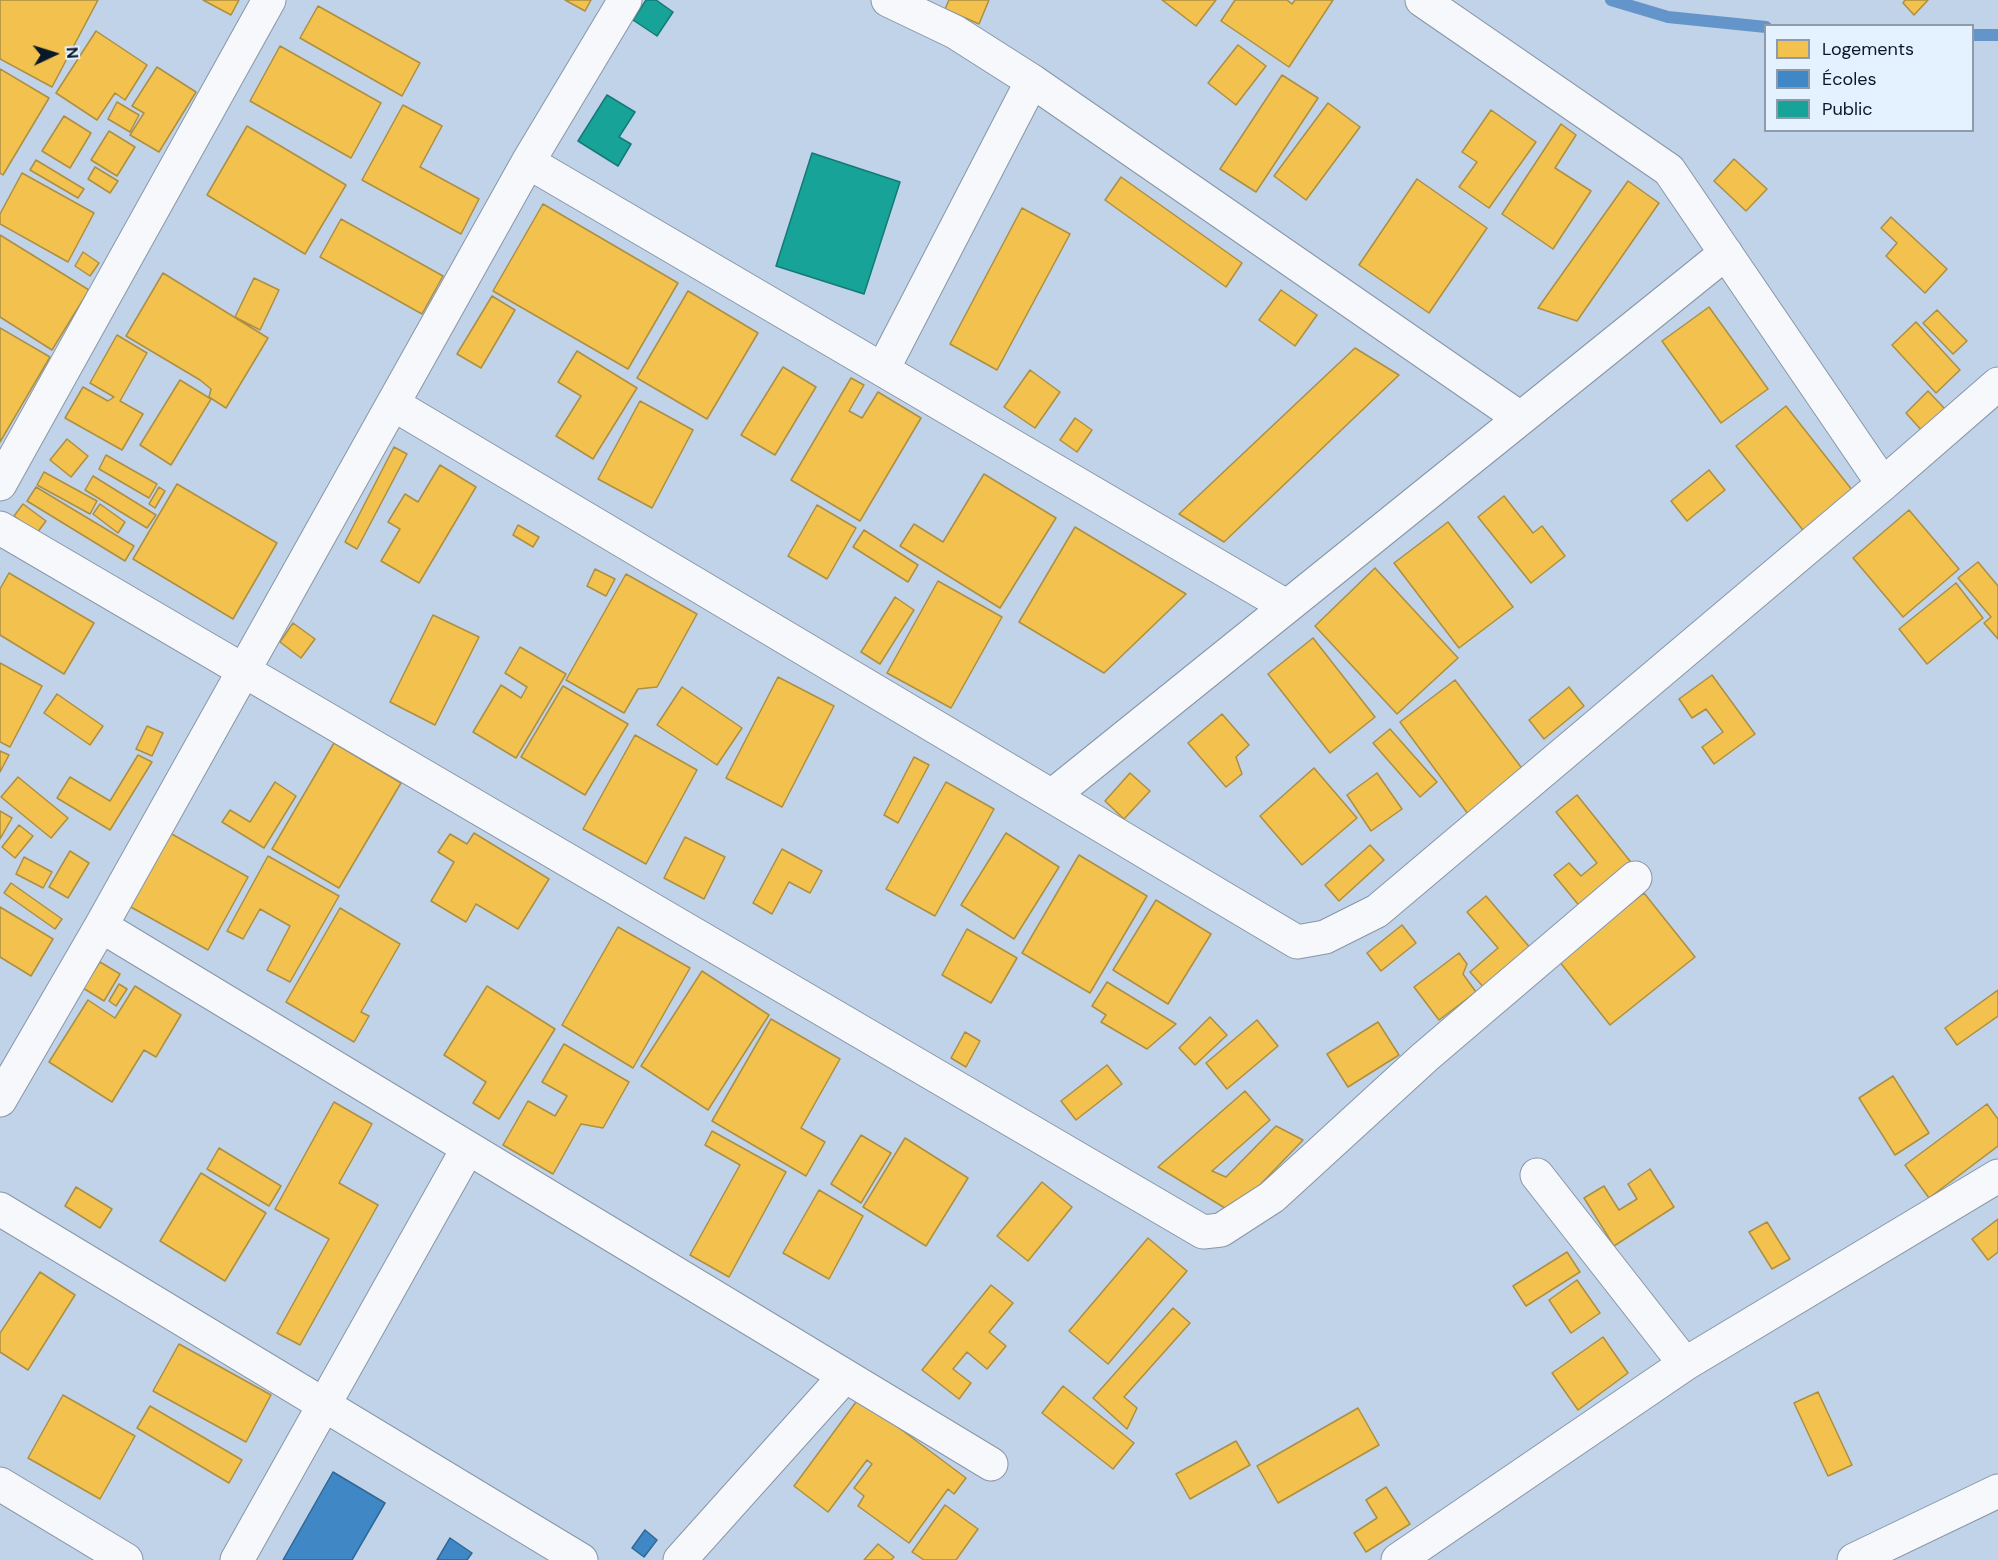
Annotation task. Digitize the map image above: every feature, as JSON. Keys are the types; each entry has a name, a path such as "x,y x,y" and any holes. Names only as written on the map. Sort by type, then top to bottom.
{"street":[{"path":"0,484 269,0"},
{"path":"0,1100 101,926 528,162 625,0"},
{"path":"888,0 956,32 1032,81 1520,417"},
{"path":"1422,0 1669,170 1883,484"},
{"path":"883,369 1032,81"},
{"path":"528,162 1286,606"},
{"path":"1053,795 1726,253"},
{"path":"393,404 1297,942 1325,937 1377,911 1883,484 1998,384"},
{"path":"0,528 1203,1232 1221,1230 1272,1197 1425,1057 1635,878"},
{"path":"101,926 991,1464"},
{"path":"237,1560 468,1148"},
{"path":"1537,1175 1685,1364"},
{"path":"1398,1560 1685,1364 1998,1176"},
{"path":"0,1209 581,1560"},
{"path":"680,1560 845,1376"},
{"path":"0,1484 126,1560"},
{"path":"1854,1560 1998,1491"}],"building: Logements":[{"path":"0,0 98,0 52,87 0,59"},
{"path":"203,0 239,0 231,15"},
{"path":"565,0 591,0 585,11"},
{"path":"949,0 989,0 979,24 945,9"},
{"path":"1162,0 1216,0 1196,26"},
{"path":"1235,0 1287,0 1292,4 1295,0 1333,0 1289,67 1221,21"},
{"path":"1905,0 1928,0 1914,15 1903,3"},
{"path":"318,6 420,63 402,96 300,38"},
{"path":"96,31 147,65 125,100 115,93 97,120 56,93"},
{"path":"1238,45 1266,66 1236,105 1208,83"},
{"path":"280,46 381,103 351,158 250,101"},
{"path":"157,67 196,92 159,152 130,135 144,113 132,106"},
{"path":"0,69 49,98 3,175 0,173"},
{"path":"1282,75 1318,98 1256,192 1220,169"},
{"path":"117,102 139,115 130,132 108,119"},
{"path":"1328,103 1360,127 1306,200 1274,176"},
{"path":"403,105 442,126 420,167 479,199 461,234 362,180"},
{"path":"1491,110 1536,142 1489,208 1459,187 1477,162 1462,152"},
{"path":"64,116 91,133 70,168 42,151"},
{"path":"1561,124 1576,135 1555,168 1591,191 1553,249 1502,214"},
{"path":"247,126 346,185 305,254 207,195"},
{"path":"109,131 135,147 117,176 91,160"},
{"path":"1734,159 1767,189 1746,211 1714,181"},
{"path":"36,160 84,189 78,198 30,170"},
{"path":"95,167 118,181 110,193 88,179"},
{"path":"22,173 94,213 68,262 0,224 0,214"},
{"path":"1121,177 1242,263 1226,287 1105,200"},
{"path":"1417,179 1487,228 1429,313 1359,265"},
{"path":"1628,181 1659,203 1577,321 1538,308"},
{"path":"543,204 678,283 628,369 493,291"},
{"path":"1022,208 1070,234 997,370 950,344"},
{"path":"1891,217 1947,269 1925,293 1886,256 1897,243 1881,228"},
{"path":"341,219 443,276 422,314 320,257"},
{"path":"0,235 89,290 52,350 0,317"},
{"path":"83,252 99,263 90,276 75,266"},
{"path":"163,273 268,338 226,408 209,397 211,389 200,380 126,336"},
{"path":"254,278 279,290 260,330 235,317"},
{"path":"1281,290 1317,315 1295,346 1259,320"},
{"path":"688,291 758,333 707,419 637,378"},
{"path":"492,296 515,310 481,368 457,354"},
{"path":"1709,307 1768,389 1721,423 1662,341"},
{"path":"1937,310 1967,341 1953,354 1923,323"},
{"path":"1916,322 1960,370 1936,393 1892,345"},
{"path":"0,328 50,357 0,442"},
{"path":"117,335 147,353 120,401 143,414 122,450 65,418 83,387 108,401 114,397 90,383"},
{"path":"1355,348 1399,375 1224,542 1179,514"},
{"path":"577,351 637,388 593,459 556,436 581,396 558,382"},
{"path":"783,367 816,387 775,455 741,435"},
{"path":"1030,370 1060,392 1035,428 1004,407"},
{"path":"851,378 864,385 849,411 862,418 878,392 921,418 860,521 791,480"},
{"path":"180,380 211,399 171,465 140,445"},
{"path":"1928,391 1946,410 1923,432 1906,413"},
{"path":"640,401 693,430 652,508 598,479"},
{"path":"1786,406 1856,495 1806,534 1736,446"},
{"path":"1075,418 1092,430 1077,452 1060,440"},
{"path":"67,439 88,456 71,477 50,460"},
{"path":"394,447 407,454 357,549 345,542"},
{"path":"106,455 157,484 149,498 99,469"},
{"path":"440,465 476,487 419,583 381,561 400,529 388,522 405,494 418,502"},
{"path":"1709,470 1725,490 1687,521 1671,501"},
{"path":"44,472 97,501 90,514 37,485"},
{"path":"984,474 1056,518 1000,608 900,546 914,524 943,542"},
{"path":"93,476 156,515 147,528 85,490"},
{"path":"177,484 277,543 233,619 133,559"},
{"path":"36,487 134,546 125,561 27,501"},
{"path":"159,487 165,491 155,508 149,504"},
{"path":"1504,496 1533,533 1542,526 1565,556 1531,583 1478,517"},
{"path":"23,504 46,521 37,533 14,516"},
{"path":"100,504 125,522 118,533 93,514"},
{"path":"817,505 856,528 827,579 788,556"},
{"path":"1909,510 1959,569 1903,617 1853,558"},
{"path":"1448,522 1513,607 1459,648 1394,563"},
{"path":"518,525 539,537 533,547 513,535"},
{"path":"1075,527 1186,594 1104,673 1019,622"},
{"path":"864,530 918,565 908,582 853,547"},
{"path":"1978,562 1998,586 1998,639 1984,623 1991,617 1958,578"},
{"path":"1375,568 1458,658 1397,714 1315,626"},
{"path":"595,569 615,579 606,596 587,586"},
{"path":"9,573 94,623 64,674 0,635 0,589"},
{"path":"626,574 697,614 657,687 638,689 624,713 566,680"},
{"path":"938,581 1002,617 951,708 887,673"},
{"path":"1956,583 1983,618 1927,664 1899,629"},
{"path":"895,597 914,610 880,664 861,652"},
{"path":"433,615 479,637 435,725 390,702"},
{"path":"293,623 315,639 301,658 280,642"},
{"path":"1313,638 1375,717 1330,753 1268,674"},
{"path":"520,647 566,674 516,758 473,732 501,685 521,698 527,687 505,673"},
{"path":"0,663 42,686 10,747 0,742"},
{"path":"1712,675 1755,734 1714,764 1702,747 1723,732 1706,709 1692,718 1679,699"},
{"path":"778,677 834,706 782,807 726,778"},
{"path":"1455,680 1524,771 1468,814 1400,722"},
{"path":"563,686 628,724 585,795 521,757"},
{"path":"682,687 742,728 717,765 657,725"},
{"path":"1569,687 1584,706 1544,739 1529,720"},
{"path":"57,694 103,726 90,745 44,713"},
{"path":"1222,714 1249,745 1236,757 1242,774 1226,787 1188,743"},
{"path":"147,726 163,733 152,756 136,749"},
{"path":"1390,729 1437,782 1420,797 1373,743"},
{"path":"635,735 697,770 646,864 583,829"},
{"path":"334,743 401,783 339,888 272,849"},
{"path":"0,751 9,755 0,772"},
{"path":"138,755 152,762 110,830 57,798 70,777 110,801"},
{"path":"914,757 929,765 898,823 884,815"},
{"path":"1314,768 1357,818 1302,865 1260,816"},
{"path":"1130,773 1150,791 1124,819 1105,801"},
{"path":"1377,773 1402,809 1371,831 1347,795"},
{"path":"18,777 68,818 51,838 1,797"},
{"path":"275,782 296,796 264,848 222,822 230,810 250,822"},
{"path":"946,782 994,809 935,916 886,889"},
{"path":"1577,795 1634,866 1582,909 1554,875 1569,863 1581,876 1597,863 1556,812"},
{"path":"0,811 12,818 0,839"},
{"path":"19,825 33,836 15,858 2,847"},
{"path":"170,833 248,877 208,950 129,906"},
{"path":"474,833 549,879 518,929 476,904 466,922 431,901 454,862 438,852 450,834 467,844"},
{"path":"1006,833 1059,867 1014,939 961,905"},
{"path":"685,837 725,857 704,899 664,878"},
{"path":"1370,845 1384,860 1339,901 1325,885"},
{"path":"782,849 822,871 810,893 789,882 772,914 753,903"},
{"path":"70,851 89,863 68,898 49,887"},
{"path":"1079,855 1147,896 1090,993 1022,953"},
{"path":"268,856 339,896 290,982 267,970 290,926 260,909 243,939 227,931"},
{"path":"24,857 52,872 43,888 16,874"},
{"path":"11,883 62,919 55,929 4,893"},
{"path":"1644,893 1695,957 1610,1025 1559,961"},
{"path":"1486,896 1532,950 1486,990 1470,972 1498,948 1467,912"},
{"path":"1156,900 1211,934 1168,1004 1113,970"},
{"path":"0,907 53,939 31,976 0,957"},
{"path":"340,908 400,944 361,1012 369,1016 354,1042 286,1002"},
{"path":"1402,925 1416,943 1381,971 1367,953"},
{"path":"618,927 690,968 633,1068 562,1025"},
{"path":"967,929 1017,958 991,1003 942,975"},
{"path":"1459,953 1467,964 1463,974 1476,992 1439,1020 1414,987"},
{"path":"100,962 120,974 104,1001 83,988"},
{"path":"702,971 769,1015 708,1110 641,1066"},
{"path":"1107,982 1176,1024 1147,1049 1101,1022 1106,1015 1092,1006"},
{"path":"119,984 127,989 116,1006 109,1001"},
{"path":"135,986 181,1015 156,1057 144,1050 112,1102 49,1062 88,1000 115,1018"},
{"path":"487,986 555,1029 499,1119 473,1103 486,1082 444,1055"},
{"path":"1998,990 1998,1016 1957,1045 1945,1028"},
{"path":"1210,1017 1227,1035 1195,1065 1179,1048"},
{"path":"771,1019 840,1059 801,1128 825,1142 806,1176 712,1121"},
{"path":"1257,1020 1278,1046 1227,1089 1206,1063"},
{"path":"1378,1022 1399,1055 1348,1087 1327,1054"},
{"path":"965,1032 980,1041 966,1067 951,1058"},
{"path":"564,1044 629,1082 603,1128 581,1124 553,1174 503,1145 528,1101 555,1116 567,1096 542,1082"},
{"path":"1107,1065 1122,1084 1076,1120 1061,1101"},
{"path":"1893,1076 1929,1133 1895,1155 1859,1098"},
{"path":"1245,1091 1270,1120 1212,1171 1226,1177 1276,1126 1303,1140 1233,1213 1158,1167"},
{"path":"334,1102 372,1124 339,1183 378,1205 300,1345 277,1333 329,1239 275,1209"},
{"path":"1987,1104 1998,1119 1998,1146 1929,1198 1905,1165"},
{"path":"712,1131 786,1172 729,1277 690,1255 740,1165 705,1145"},
{"path":"861,1135 891,1153 861,1203 831,1184"},
{"path":"905,1138 968,1178 926,1246 863,1207"},
{"path":"219,1148 281,1186 269,1206 207,1169"},
{"path":"1650,1169 1674,1207 1614,1246 1584,1198 1604,1186 1619,1210 1637,1199 1628,1184"},
{"path":"201,1173 266,1213 225,1281 160,1241"},
{"path":"1042,1182 1072,1207 1028,1261 997,1236"},
{"path":"76,1187 112,1209 100,1228 65,1206"},
{"path":"819,1190 863,1216 829,1279 783,1253"},
{"path":"1998,1219 1998,1252 1988,1260 1972,1239"},
{"path":"1767,1222 1790,1259 1772,1269 1749,1232"},
{"path":"1148,1238 1187,1271 1108,1364 1069,1331"},
{"path":"1567,1252 1580,1272 1526,1306 1513,1286"},
{"path":"40,1272 75,1295 28,1370 0,1352 0,1333"},
{"path":"1577,1280 1600,1313 1571,1333 1549,1300"},
{"path":"991,1285 1013,1303 989,1332 1006,1346 987,1369 967,1352 953,1369 971,1383 959,1399 922,1370"},
{"path":"1173,1308 1190,1323 1124,1397 1137,1408 1127,1429 1093,1398"},
{"path":"1603,1337 1628,1373 1578,1410 1552,1373"},
{"path":"179,1344 271,1395 246,1442 153,1391"},
{"path":"1063,1386 1134,1443 1113,1469 1042,1413"},
{"path":"1818,1392 1852,1465 1828,1476 1794,1403"},
{"path":"63,1395 135,1436 100,1499 28,1458"},
{"path":"859,1398 966,1478 954,1494 948,1489 909,1543 858,1506 864,1496 854,1488 872,1464 867,1460 828,1512 794,1486"},
{"path":"150,1406 242,1460 229,1483 137,1428"},
{"path":"1358,1408 1379,1445 1278,1503 1257,1466"},
{"path":"1236,1441 1250,1465 1190,1499 1176,1474"},
{"path":"1386,1487 1410,1524 1366,1552 1354,1533 1377,1518 1366,1500"},
{"path":"945,1505 978,1529 956,1560 924,1560 912,1552"},
{"path":"878,1544 894,1557 891,1560 864,1560"}],"building: Écoles":[{"path":"333,1472 385,1503 352,1560 283,1560"},
{"path":"645,1530 657,1540 644,1557 632,1548"},
{"path":"450,1538 472,1553 467,1560 437,1560"}],"building: Public":[{"path":"646,0 656,0 673,12 657,36 633,20"},
{"path":"607,95 635,112 619,137 631,144 618,166 578,141"},
{"path":"812,153 900,182 864,294 776,266"}],"waterway":[{"path":"1611,0 1668,17 1764,27"},
{"path":"1974,35 1998,35"}]}
